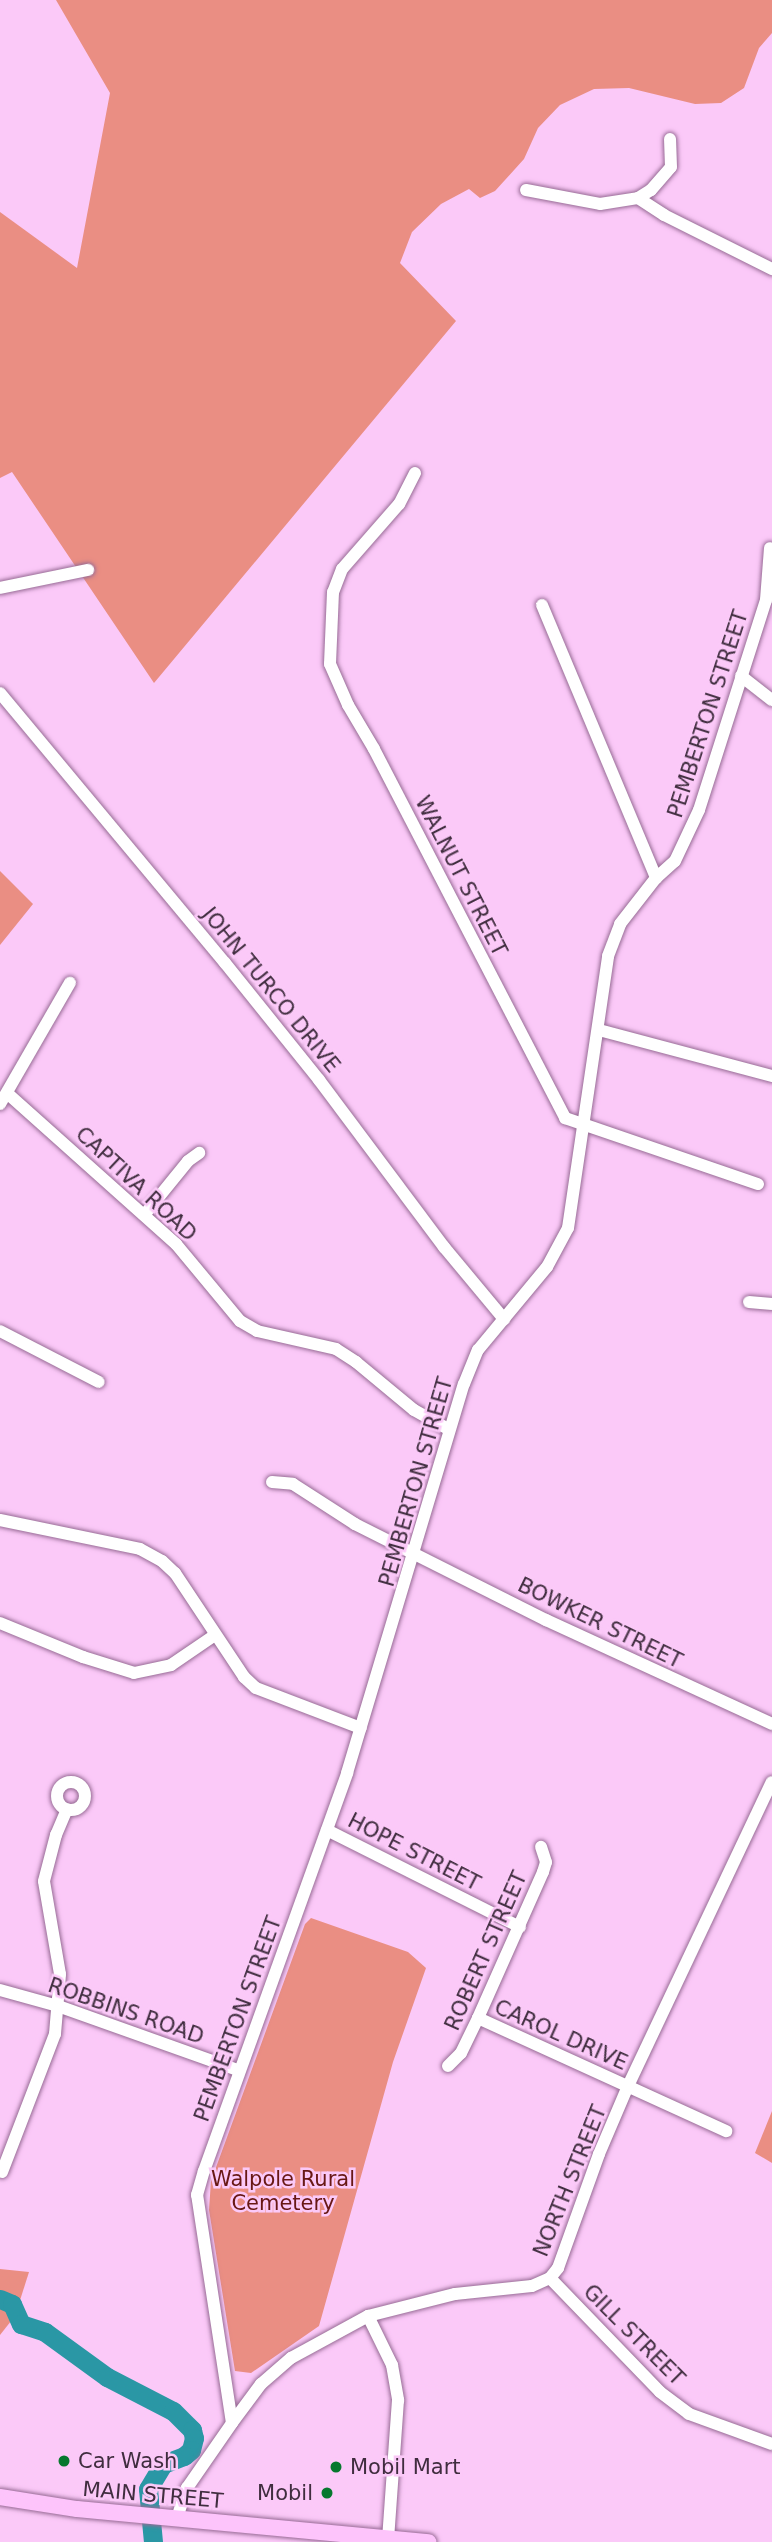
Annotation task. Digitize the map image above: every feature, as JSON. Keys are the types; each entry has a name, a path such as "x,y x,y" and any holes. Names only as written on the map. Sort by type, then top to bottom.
{"main road":[{"name":"MAIN STREET","path":"0,2497 132,2514 428,2542"}],"street":[{"path":"526,190 600,204 638,198 651,190 671,167 670,139"},
{"path":"638,198 664,215 772,269"},
{"name":"WALNUT STREET","path":"415,473 399,504 342,569 333,592 330,664 348,705 374,749 562,1113 571,1122 584,1127 726,1171 758,1184"},
{"name":"PEMBERTON STREET","path":"232,2423 197,2195 238,2070 327,1830 361,1728 448,1429 478,1350 547,1267 568,1228 599,1030 604,972 620,924 656,878 675,861 699,810 766,600 771,548"},
{"path":"0,588 88,570"},
{"path":"542,604 656,878"},
{"path":"741,676 772,700"},
{"name":"JOHN TURCO DRIVE","path":"0,693 225,963 319,1080 444,1247 503,1319"},
{"path":"3,1099 70,983"},
{"path":"599,1030 772,1076"},
{"name":"CAPTIVA ROAD","path":"3,1099 145,1214 176,1244 240,1321 257,1331 336,1349 414,1410 448,1429"},
{"path":"145,1214 188,1161 199,1153"},
{"path":"749,1302 772,1304"},
{"path":"0,1331 99,1382"},
{"name":"BOWKER STREET","path":"272,1482 293,1484 355,1524 546,1620 772,1724"},
{"path":"0,1520 140,1549 162,1561 175,1573 244,1677 256,1688 361,1728"},
{"path":"0,1623 83,1657 134,1673 171,1665 215,1635"},
{"name":"NORTH STREET","path":"177,2518 187,2488 232,2423 279,2367 337,2331 368,2316 455,2294 532,2286 550,2278 558,2268 599,2154 628,2086 772,1782"},
{"path":"2,2172 55,2034 60,1974 44,1881 56,1835 67,1809"},
{"name":"HOPE STREET","path":"327,1830 520,1927"},
{"name":"ROBERT STREET","path":"448,2066 461,2053 520,1927 546,1862 541,1847"},
{"name":"ROBBINS ROAD","path":"0,1990 58,2006 238,2070"},
{"name":"CAROL DRIVE","path":"478,2018 726,2131"},
{"name":"GILL STREET","path":"550,2278 660,2392 689,2414 772,2445"},
{"path":"368,2316 389,2356 398,2400 388,2538"}],"green space":[{"path":"56,0 772,0 772,33 759,48 744,88 721,103 695,104 629,88 594,89 560,105 538,128 524,159 495,191 480,198 469,189 441,204 412,232 400,263 456,321 154,683 12,472 0,478 0,212 77,268 110,93"},
{"path":"0,871 33,904 0,945"},
{"name":"Walpole Rural Cemetery","path":"311,1918 408,1952 426,1968 393,2062 319,2326 251,2373 235,2371 209,2210 211,2181 305,1924"},
{"path":"772,2111 772,2163 755,2153"},
{"path":"0,2269 29,2272 15,2316 0,2335"}],"waterway":[{"path":"0,2299 12,2304 21,2324 45,2332 107,2377 173,2411 192,2430 194,2438 191,2450 184,2456 163,2464 148,2489 153,2542"}],"place":[{"name":"Car Wash","path":"64,2461"},
{"name":"Mobil Mart","path":"336,2467"},
{"name":"Mobil","path":"327,2493"}]}
